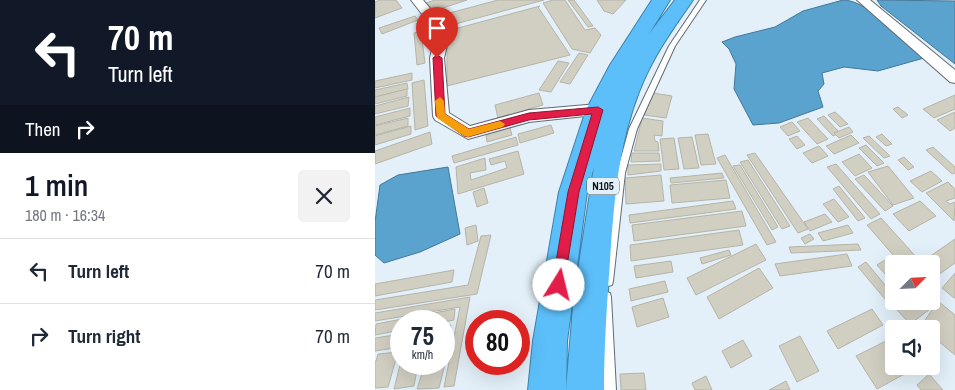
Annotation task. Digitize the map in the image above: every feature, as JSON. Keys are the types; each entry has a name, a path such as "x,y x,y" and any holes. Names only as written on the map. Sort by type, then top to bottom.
{"highway":[{"path":"547,390 550,341 573,192 598,110 620,64 661,0"},
{"name":"N105","path":"585,390 586,346 600,198 620,115 637,70 683,0"}],"street":[{"path":"417,0 443,32 437,58 441,116 468,133 529,116 598,110"},
{"path":"863,0 955,78"}],"lane":[{"path":"611,390 606,296 621,173 633,129 668,54 703,0"}],"water":[{"path":"843,0 853,2 875,14 924,58 878,71 844,67 822,73 824,84 818,91 823,107 779,123 753,125 734,89 736,64 729,49 722,42 775,27 803,11"},
{"path":"877,0 955,1 955,64 881,6"},
{"path":"448,167 460,234 420,252 384,263 375,255 375,222 380,185 398,175"}],"building":[{"path":"380,0 396,0 402,8 375,18 375,2"},
{"path":"435,0 467,0 431,12 426,3"},
{"path":"498,0 544,0 448,26 442,15"},
{"path":"553,0 565,0 585,30 595,28 601,35 590,53 572,49 543,3"},
{"path":"568,0 574,0 593,26 588,27"},
{"path":"597,0 626,0 613,14 604,11"},
{"path":"540,6 538,7 570,55 447,86 447,31"},
{"path":"415,16 418,20 382,34 379,28"},
{"path":"421,31 425,63 417,65 414,33"},
{"path":"579,53 588,55 570,84 560,82"},
{"path":"558,61 569,63 551,92 539,90"},
{"path":"412,73 412,80 375,88 375,81"},
{"path":"424,80 428,126 415,130 412,83"},
{"path":"407,83 408,89 375,97 375,90"},
{"path":"407,89 407,96 375,104 375,97"},
{"path":"539,93 543,105 498,118 495,105"},
{"path":"653,93 672,96 666,118 644,115"},
{"path":"955,95 955,109 934,118 923,109"},
{"path":"409,97 408,106 375,114 375,106"},
{"path":"898,107 908,115 902,118 893,109"},
{"path":"410,108 410,116 375,125 375,117"},
{"path":"835,112 848,124 840,127 828,115"},
{"path":"955,112 955,128 950,131 937,120"},
{"path":"824,116 840,133 833,136 817,119"},
{"path":"408,118 408,126 375,135 375,126"},
{"path":"642,118 663,121 662,136 654,135 655,141 658,142 659,151 634,151"},
{"path":"808,118 828,139 817,144 797,122"},
{"path":"792,122 800,131 788,136 780,127"},
{"path":"551,125 554,133 520,143 518,134"},
{"path":"411,126 411,134 375,145 375,136"},
{"path":"849,127 853,132 839,138 834,133"},
{"path":"510,128 512,135 487,142 486,135"},
{"path":"430,132 432,144 375,164 375,151"},
{"path":"708,134 716,164 701,165 695,135"},
{"path":"882,134 892,144 886,146 876,137"},
{"path":"851,135 859,143 834,154 826,146"},
{"path":"797,136 805,145 797,149 789,139"},
{"path":"869,136 890,156 884,158 863,138"},
{"path":"516,137 518,145 454,163 452,156"},
{"path":"692,137 699,168 684,169 678,138"},
{"path":"674,138 679,169 664,170 660,139"},
{"path":"866,145 884,163 877,166 859,148"},
{"path":"819,146 828,156 812,163 803,153"},
{"path":"933,147 955,167 955,173 952,174 926,150"},
{"path":"518,151 524,174 458,194 456,167 485,158 486,170 470,173 471,180 507,168 505,161 491,165 489,159"},
{"path":"632,153 659,153 660,161 631,162"},
{"path":"755,153 808,229 798,233 747,155"},
{"path":"859,154 872,168 855,176 842,162"},
{"path":"725,155 776,242 767,245 717,158"},
{"path":"904,157 914,167 908,170 898,160"},
{"path":"748,160 790,226 782,229 740,162"},
{"path":"661,164 661,171 628,175 628,165"},
{"path":"836,164 880,214 871,219 827,167"},
{"path":"740,165 778,227 772,230 733,166"},
{"path":"888,166 914,198 893,205 868,172"},
{"path":"931,171 942,181 922,192 910,181"},
{"path":"722,173 724,178 671,183 670,178"},
{"path":"661,175 664,201 626,204 625,178"},
{"path":"864,175 893,206 885,211 855,179"},
{"path":"726,180 730,198 672,203 670,185"},
{"path":"948,182 955,189 955,198 946,201 950,204 955,202 954,221 926,193"},
{"path":"839,186 865,218 858,221 833,189"},
{"path":"484,188 488,203 477,207 473,192"},
{"path":"834,199 849,217 838,222 823,204"},
{"path":"733,201 736,209 630,223 629,215"},
{"path":"920,201 936,216 909,231 893,214"},
{"path":"742,211 746,226 634,241 632,225"},
{"path":"825,214 832,222 810,231 804,222"},
{"path":"881,218 914,255 893,255 867,225"},
{"path":"476,225 478,241 467,245 465,228"},
{"path":"848,225 853,233 823,241 818,233"},
{"path":"739,230 743,245 631,261 630,245"},
{"path":"810,234 814,239 805,244 801,238"},
{"path":"491,235 477,294 375,310 375,300 468,285 481,236"},
{"path":"955,239 955,263 940,274 940,255 932,255"},
{"path":"756,244 766,260 696,295 687,278"},
{"path":"858,244 861,250 791,253 789,247"},
{"path":"729,250 731,255 702,264 700,258"},
{"path":"847,254 852,266 780,276 775,264"},
{"path":"885,260 885,274 877,265"},
{"path":"671,261 673,272 636,278 634,266"},
{"path":"866,262 885,285 885,299 858,267"},
{"path":"759,268 773,288 719,319 707,297"},
{"path":"454,270 452,282 375,296 375,284"},
{"path":"955,273 955,298 954,298 942,288"},
{"path":"665,281 668,292 631,301 629,289"},
{"path":"470,297 468,310 465,310 465,325 454,386 444,387 446,375 455,375 455,332 460,307 442,310 393,310"},
{"path":"663,298 669,317 637,327 632,307"},
{"path":"940,303 955,315 955,355 940,342 940,320 925,320 932,310 940,310"},
{"path":"872,309 883,325 838,349 827,331"},
{"path":"390,310 390,319 375,321 375,313"},
{"path":"897,310 929,310 915,320 906,320"},
{"path":"390,321 390,332 375,335 376,324"},
{"path":"390,336 390,349 375,351 375,338"},
{"path":"800,336 819,371 797,382 779,346"},
{"path":"743,340 752,356 731,368 722,351"},
{"path":"885,342 885,375 903,375 877,389 856,356"},
{"path":"390,353 391,375 388,387 375,388 375,364 378,354"},
{"path":"644,373 646,390 621,390 620,374"},
{"path":"398,375 416,375 414,386 394,389"},
{"path":"421,375 442,375 439,388 417,389"},
{"path":"930,375 943,390 921,390 917,385"},
{"path":"706,376 712,390 695,390 692,383"},
{"path":"786,381 790,390 769,390"}],"slow traffic":[{"path":"440,101 441,116 468,133 500,124"}],"route":[{"path":"437,58 441,116 468,133 529,116 598,110 573,192 559,285"}]}
